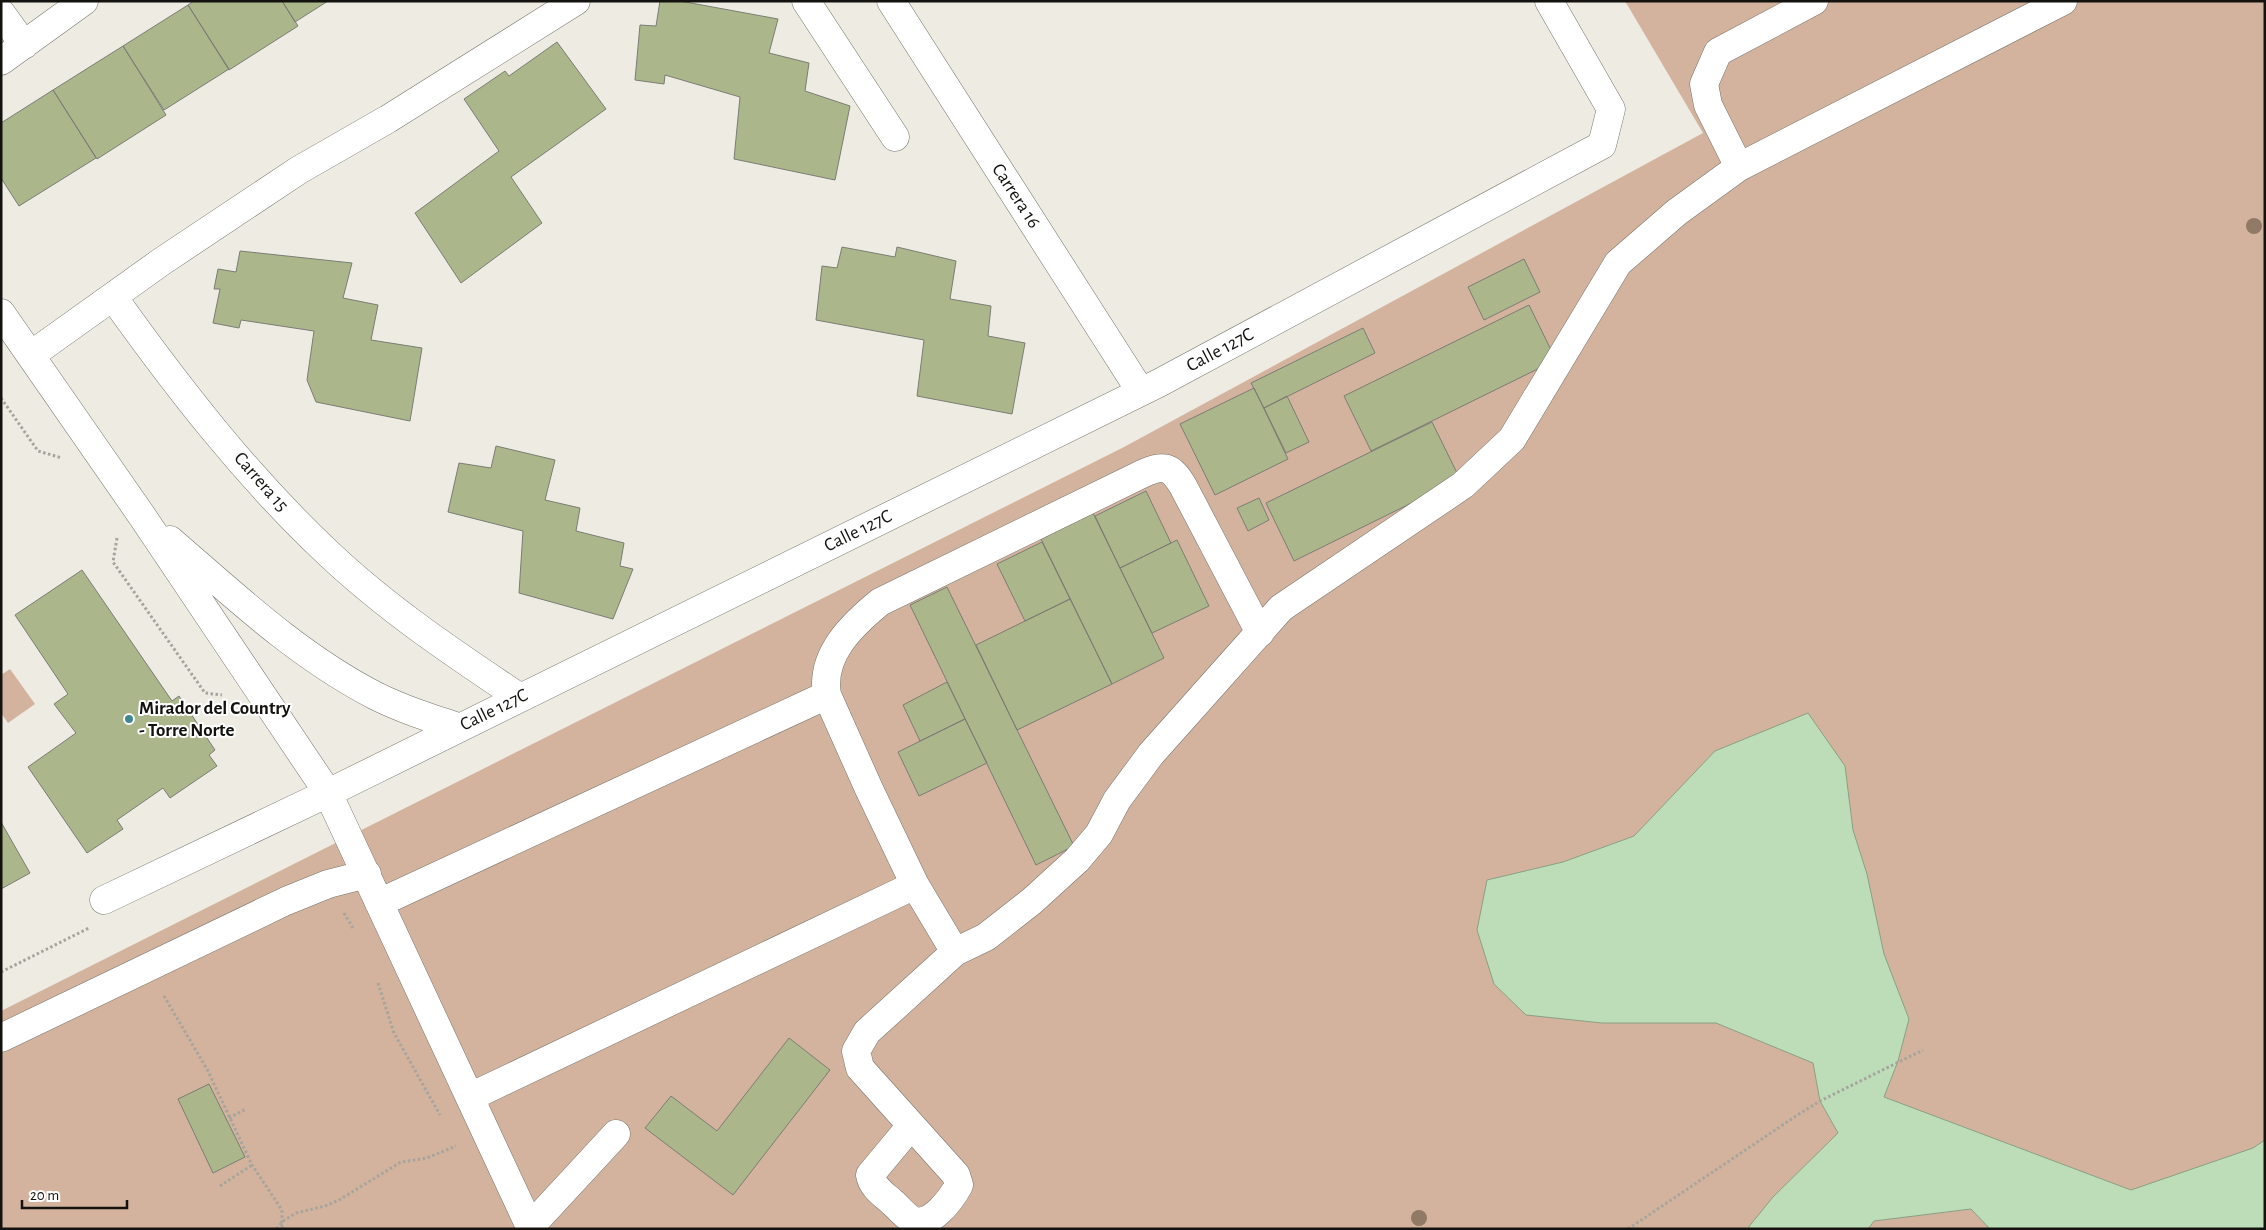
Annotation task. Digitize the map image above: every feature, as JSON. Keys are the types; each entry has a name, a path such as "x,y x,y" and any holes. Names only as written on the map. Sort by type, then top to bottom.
{"street":[{"path":"1,62 84,1"},
{"path":"31,356 161,262 299,170 388,119 576,1"},
{"path":"806,1 895,137"},
{"name":"Carrera 16","path":"891,1 1141,392"},
{"name":"Calle 127C","path":"104,900 328,793 458,727 1141,392 1602,145 1611,109 1548,1"},
{"path":"1739,168 1708,105 1705,91 1704,84 1718,52 1814,1"},
{"path":"910,1127 860,1068 856,1051 867,1032 955,952 986,937 1032,901 1077,860 1099,834 1117,800 1151,754 1281,608 1463,484 1512,439 1618,263 1678,212 1739,168 2059,2"},
{"path":"1,13 24,45"},
{"name":"Carrera 15","path":"113,298 164,369 273,498 322,547 428,636 519,697"},
{"path":"1,313 142,516 328,793 531,1228 616,1134"},
{"path":"955,952 915,885 868,789 827,695 826,671 834,652 852,626 880,602 1154,468 1167,468 1174,471 1260,633"},
{"path":"142,516 284,638 377,696 458,727"},
{"path":"379,903 827,695"},
{"path":"1,1038 286,901 328,884 366,874"},
{"path":"470,1097 915,885"}],"path":[{"path":"1,398 38,451 69,459"},
{"path":"118,532 113,562 204,693 228,696"},
{"path":"151,966 167,1002 208,1071 252,1165 282,1210 282,1229"},
{"path":"1628,1229 1820,1101 1923,1050"},
{"path":"230,1118 246,1109"},
{"path":"277,1229 296,1213 339,1200 401,1162 439,1154 468,1138 486,1132"},
{"path":"220,1186 252,1165"}],"shaded area":[{"path":"1625,1 2265,1 2265,1229 1,1229 1,1011 1124,447 1703,133"},
{"path":"10,669 35,704 8,723 1,713 1,675"},
{"path":"1808,713 1845,766 1853,830 1867,874 1884,954 1909,1019 1898,1061 1884,1097 2131,1190 2253,1148 2265,1140 2265,1229 1990,1229 1971,1209 1874,1221 1868,1229 1747,1229 1773,1197 1838,1133 1820,1101 1813,1063 1716,1023 1602,1023 1526,1015 1494,984 1477,930 1487,880 1563,862 1634,836 1715,751"}],"building":[{"path":"194,1 282,1 298,26 229,70 188,5"},
{"path":"282,1 328,1 295,22"},
{"path":"660,1 680,1 778,19 769,53 809,63 805,91 850,106 835,180 734,159 740,97 665,75 664,84 635,80 640,25 656,26"},
{"path":"188,5 229,69 164,110 123,46"},
{"path":"557,42 606,109 511,177 542,223 461,283 415,213 499,151 464,99 505,71 509,76"},
{"path":"123,46 166,115 97,159 53,90"},
{"path":"53,90 96,158 19,206 1,178 1,123"},
{"path":"842,247 895,257 897,247 956,261 950,299 991,306 988,336 1025,343 1012,414 917,396 924,340 816,320 822,266 837,268"},
{"path":"240,251 352,263 343,298 378,305 371,340 422,348 410,421 316,402 307,380 314,331 241,320 239,328 213,323 220,289 214,289 218,269 236,272"},
{"path":"1524,259 1540,292 1484,320 1468,287"},
{"path":"1529,305 1556,360 1371,451 1344,396"},
{"path":"1363,328 1375,353 1264,408 1251,383"},
{"path":"1254,388 1288,459 1215,495 1180,424"},
{"path":"1287,396 1309,442 1286,453 1264,408"},
{"path":"1432,422 1460,479 1294,561 1266,503"},
{"path":"496,446 555,460 545,500 580,508 576,531 624,543 620,566 633,569 613,619 519,593 523,531 448,512 459,463 491,468"},
{"path":"1146,491 1171,543 1120,568 1095,516"},
{"path":"1259,498 1269,520 1248,531 1237,508"},
{"path":"1093,513 1164,658 1112,684 1041,539"},
{"path":"1177,540 1209,606 1152,633 1120,568"},
{"path":"1042,542 1070,599 1025,621 997,564"},
{"name":"Mirador del Country - Torre Norte","path":"82,570 172,701 179,696 215,750 209,755 217,766 170,798 163,788 117,820 123,829 87,853 28,767 76,733 54,704 68,694 15,615"},
{"path":"947,587 1074,846 1036,865 910,605"},
{"path":"1070,599 1112,684 1017,730 976,645"},
{"path":"947,682 965,719 920,741 903,705"},
{"path":"965,719 987,763 919,796 898,752"},
{"path":"1,822 30,873 1,889"},
{"path":"789,1038 830,1070 733,1195 645,1128 671,1096 717,1131"},
{"path":"209,1084 245,1157 213,1173 178,1099"}],"place":[{"name":"Mirador del Country - Torre Norte","path":"129,719"}]}
